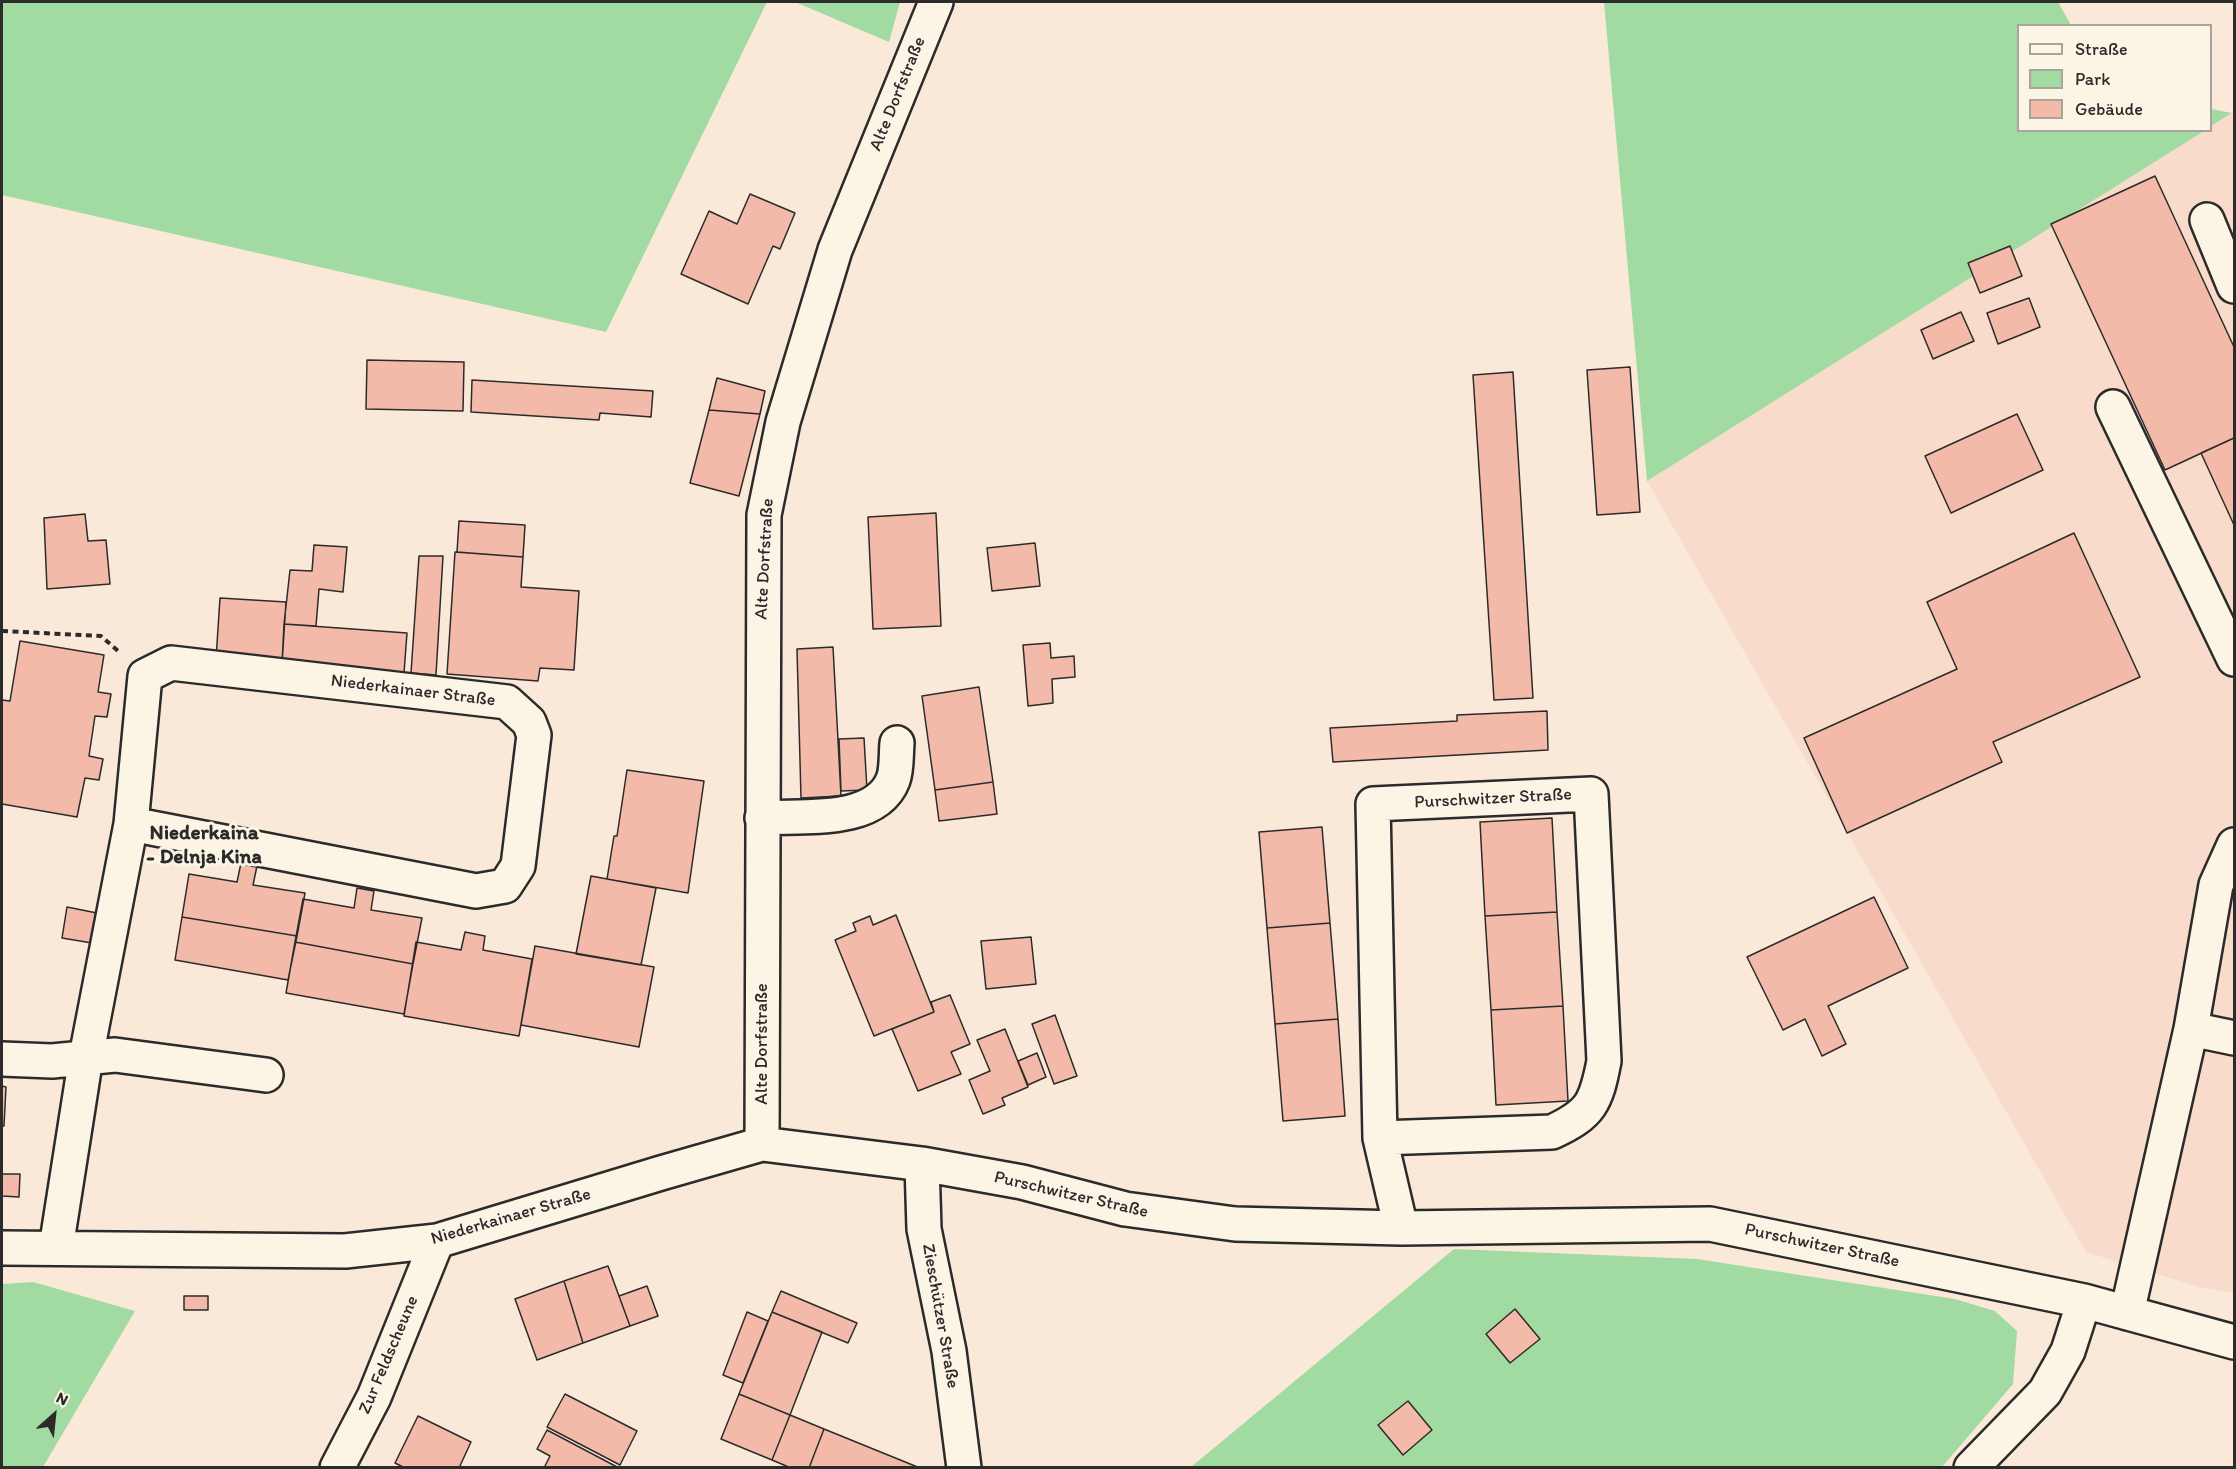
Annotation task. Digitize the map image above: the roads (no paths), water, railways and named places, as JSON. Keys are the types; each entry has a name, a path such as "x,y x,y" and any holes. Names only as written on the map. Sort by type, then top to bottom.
{"street":[{"name":"Alte Dorfstraße","path":"762,1144 764,515 783,422 835,250 936,2"},
{"path":"2207,220 2235,286"},
{"path":"2113,407 2235,659"},
{"name":"Niederkainaer Straße","path":"171,663 507,702 529,722 534,735 518,866 505,886 476,891 131,824 145,676 171,663"},
{"path":"762,818 858,812 878,802 893,780 897,743"},
{"name":"Purschwitzer Straße","path":"1380,1138 1552,1132 1576,1121 1598,1096 1604,1061 1591,794 1373,804 1380,1138 1401,1228"},
{"path":"56,1248 86,1057 131,824"},
{"path":"2127,1313 2191,1029 2216,885 2235,845"},
{"path":"2191,1029 2235,1038"},
{"path":"2,1059 52,1061 115,1055 266,1075"},
{"name":"Niederkainaer Straße","path":"2,1248 345,1251 437,1241 762,1144 922,1164"},
{"name":"Purschwitzer Straße","path":"922,1164 1022,1182 1125,1209 1235,1224 1401,1228 1710,1224 2084,1301 2235,1342"},
{"name":"Zieschützer Straße","path":"922,1164 924,1228 949,1351 964,1467"},
{"name":"Zur Feldscheune","path":"337,1467 374,1397 437,1241"},
{"path":"1971,1467 2045,1392 2068,1352 2084,1301"}],"district":[{"name":"Niederkaina - Delnja Kina","path":"204,846"}]}
